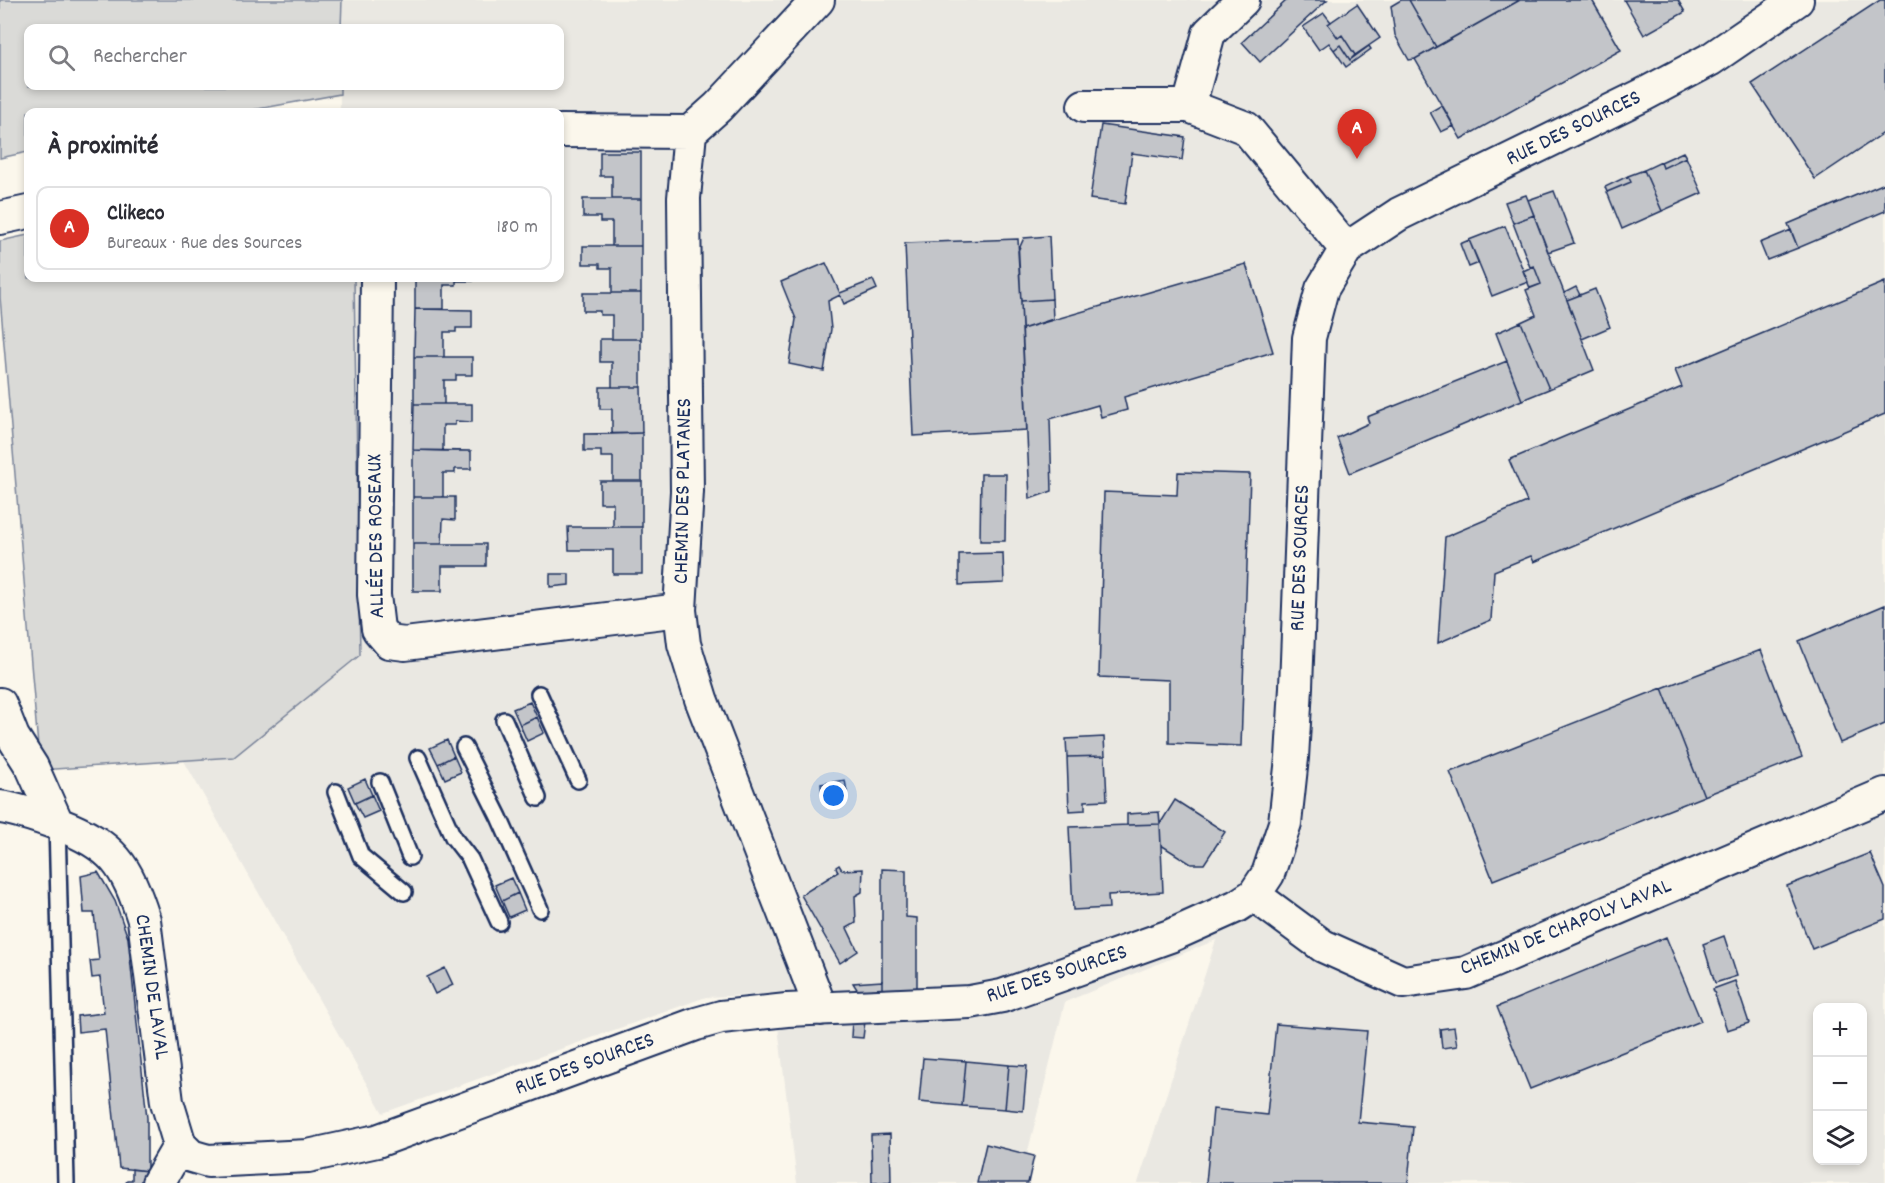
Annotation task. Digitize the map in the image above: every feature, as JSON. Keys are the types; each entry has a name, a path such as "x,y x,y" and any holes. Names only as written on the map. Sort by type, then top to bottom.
{"street":[{"path":"564,131 690,132 718,107 818,0"},
{"path":"1189,106 1209,33 1243,0"},
{"name":"RUE DES SOURCES","path":"180,1145 191,1156 208,1161 308,1156 345,1149 398,1133 696,1024 721,1017 787,1010 970,1002 1002,996 1170,936 1237,906 1254,895 1268,874 1285,823 1296,687 1309,338 1322,289 1346,249 1399,214 1632,100 1712,58 1797,0"},
{"path":"1084,106 1189,106 1246,128 1346,249"},
{"name":"CHEMIN DES PLATANES","path":"690,132 684,198 687,491 680,610 684,644 701,699 821,1009"},
{"path":"0,218 24,213"},
{"name":"ALLÉE DES ROSEAUX","path":"376,282 374,595 378,629 389,642 405,644 680,610"},
{"path":"0,704 13,737 32,767 57,823"},
{"name":"CHEMIN DE CHAPOLY LAVAL","path":"1254,895 1323,946 1403,982 1466,973 1885,794"},
{"name":"CHEMIN DE LAVAL","path":"0,807 57,823 96,840 110,852 125,873 135,892 144,920 167,1102 180,1145"},
{"path":"158,1183 180,1145"}],"lane":[{"path":"539,694 578,780"},
{"path":"504,720 538,798"},
{"path":"464,747 499,817 540,909"},
{"path":"418,758 453,837 470,859 499,922"},
{"path":"380,782 410,857"},
{"path":"336,792 362,856 404,892"},
{"path":"57,823 66,1183"}],"shaded area":[{"path":"0,0 342,0 341,24 24,24 24,90 340,90 340,94 263,108 24,108 24,153 0,158"},
{"path":"342,0 1885,0 1885,1183 1138,1183 1216,940 1065,1002 1020,1183 797,1183 774,994 706,997 383,1113 166,729 129,282 564,282 564,108 340,108 340,90 564,90 564,24 341,24"},
{"path":"24,236 24,282 354,282 360,655 234,757 40,770 0,297 0,241"}],"building":[{"path":"1287,0 1327,0 1260,62 1242,42"},
{"path":"1401,0 1409,0 1436,47 1415,59 1409,60 1395,35 1391,6"},
{"path":"1409,0 1520,0 1436,47"},
{"path":"1520,0 1592,0 1621,50 1461,139 1415,59"},
{"path":"1624,0 1678,0 1685,12 1644,35"},
{"path":"1880,0 1885,0 1885,132 1815,179 1752,84"},
{"path":"1357,4 1380,38 1355,55 1342,35 1338,38 1328,24"},
{"path":"1324,13 1331,22 1328,24 1338,38 1342,35 1355,55 1350,60 1340,45 1334,50 1329,43 1319,50 1303,27"},
{"path":"1340,45 1350,60 1369,46 1371,49 1346,67 1334,50"},
{"path":"1442,105 1454,126 1441,132 1430,112"},
{"path":"1101,125 1185,137 1182,160 1132,153 1125,204 1090,199"},
{"path":"600,152 641,152 641,199 612,199 612,176 600,176"},
{"path":"1683,152 1686,157 1663,168 1661,162"},
{"path":"1686,157 1702,193 1662,211 1644,170 1661,162 1663,168"},
{"path":"1644,170 1662,211 1622,229 1607,192 1631,182 1628,176"},
{"path":"1628,176 1631,182 1607,192 1605,187"},
{"path":"1885,183 1885,211 1798,248 1788,224"},
{"path":"1554,191 1574,243 1548,252 1528,200"},
{"path":"1526,195 1534,215 1513,223 1505,202"},
{"path":"583,199 641,199 641,246 612,246 612,222 600,222 600,217 583,217"},
{"path":"1534,215 1594,370 1549,389 1521,322 1536,315 1526,290 1541,284 1534,266 1530,267 1513,223"},
{"path":"1505,226 1528,282 1492,296 1469,240"},
{"path":"1791,230 1798,248 1767,260 1760,243"},
{"path":"1049,236 1052,299 1021,301 1018,251 1024,238"},
{"path":"1018,239 1027,430 913,436 905,243"},
{"path":"1469,240 1479,263 1469,267 1460,244"},
{"path":"583,246 641,246 641,293 612,293 612,268 600,268 600,264 583,264"},
{"path":"826,263 840,293 873,280 877,289 844,304 840,295 828,301 831,329 824,371 789,364 796,319 781,282"},
{"path":"1246,264 1273,352 1124,397 1127,410 1101,417 1098,405 1050,419 1052,491 1030,499 1022,329"},
{"path":"1534,266 1541,284 1530,288 1523,271"},
{"path":"415,282 456,282 456,285 444,285 444,309 415,309"},
{"path":"1885,282 1885,414 1534,562 1531,556 1494,571 1491,620 1438,643 1445,537 1527,502 1509,460 1682,387 1675,370"},
{"path":"1576,287 1580,295 1567,300 1564,293"},
{"path":"1595,289 1610,327 1582,339 1567,300"},
{"path":"583,293 641,293 641,339 612,339 612,315 600,315 600,311 583,311"},
{"path":"1052,299 1053,319 1022,329 1021,301"},
{"path":"415,309 472,310 472,328 456,328 456,332 444,332 444,357 414,357"},
{"path":"1521,322 1549,389 1522,400 1496,333"},
{"path":"600,339 641,339 641,387 612,387 612,362 600,362"},
{"path":"414,357 472,357 472,375 456,375 456,380 444,380 444,404 414,404"},
{"path":"1507,361 1522,400 1350,473 1337,438 1369,423 1367,417"},
{"path":"600,387 641,387 642,433 612,434 612,409 600,409"},
{"path":"414,404 472,404 472,422 455,421 455,425 443,425 443,451 413,450"},
{"path":"642,433 642,481 613,481 613,457 601,457 601,451 584,451 584,434"},
{"path":"413,450 471,451 471,469 455,469 455,473 443,473 443,497 413,497"},
{"path":"1178,472 1250,474 1241,746 1169,743 1169,680 1099,677 1104,492 1177,495"},
{"path":"981,474 1006,474 1005,541 980,541"},
{"path":"600,481 642,481 642,527 613,527 613,503 600,503"},
{"path":"413,497 455,497 455,520 443,519 442,544 413,544"},
{"path":"568,527 642,527 642,574 613,574 613,550 569,550"},
{"path":"413,544 486,544 486,566 442,566 442,591 413,591"},
{"path":"1003,553 1004,583 959,585 959,554"},
{"path":"550,574 569,574 569,585 550,587"},
{"path":"1885,605 1885,724 1840,743 1799,641"},
{"path":"1761,650 1802,757 1704,796 1662,688"},
{"path":"1662,688 1704,796 1493,880 1450,772"},
{"path":"530,702 537,717 520,725 513,709"},
{"path":"537,717 544,733 527,741 520,725"},
{"path":"1104,737 1105,756 1067,757 1066,739"},
{"path":"447,740 454,756 438,764 430,748"},
{"path":"454,756 461,772 445,779 438,764"},
{"path":"1105,756 1107,800 1085,801 1085,810 1069,811 1067,757"},
{"path":"365,779 372,795 355,803 348,787"},
{"path":"845,780 847,792 822,797 821,784"},
{"path":"372,795 379,811 363,818 355,803"},
{"path":"1175,800 1225,832 1204,864 1191,864 1161,845 1160,824"},
{"path":"1159,812 1160,824 1127,825 1127,814"},
{"path":"1160,824 1163,892 1108,895 1109,908 1073,910 1069,827"},
{"path":"1870,853 1885,888 1885,919 1812,949 1787,886"},
{"path":"839,865 842,870 863,869 862,892 855,896 856,923 847,928 858,951 840,963 801,895 838,872 836,867"},
{"path":"882,869 906,870 906,917 917,918 917,990 882,990"},
{"path":"98,872 115,901 128,938 147,1118 147,1171 119,1168 105,1029 78,1032 77,1016 104,1013 100,977 92,978 90,961 99,960 94,913 84,913 81,876"},
{"path":"511,878 518,893 502,901 495,885"},
{"path":"518,893 525,910 509,917 502,901"},
{"path":"1724,936 1737,976 1715,983 1703,944"},
{"path":"1666,937 1701,1021 1530,1089 1497,1007"},
{"path":"445,968 453,985 435,994 427,977"},
{"path":"882,981 882,990 858,991 853,983"},
{"path":"1735,981 1749,1023 1727,1030 1713,989"},
{"path":"852,1021 865,1021 863,1038 851,1037"},
{"path":"1276,1024 1367,1031 1358,1122 1413,1127 1408,1183 1206,1183 1213,1109 1267,1115"},
{"path":"1454,1027 1457,1046 1442,1048 1440,1029"},
{"path":"923,1058 966,1061 962,1106 919,1102"},
{"path":"966,1061 1009,1065 1005,1109 962,1106"},
{"path":"1009,1065 1027,1066 1023,1111 1005,1109"},
{"path":"890,1134 891,1182 872,1183 871,1135"},
{"path":"986,1144 1034,1156 1028,1183 977,1183"},
{"path":"132,1169 147,1171 146,1183 126,1183 127,1180 132,1180"}],"place":[{"name":"Clikeco","path":"1357,159"}]}
